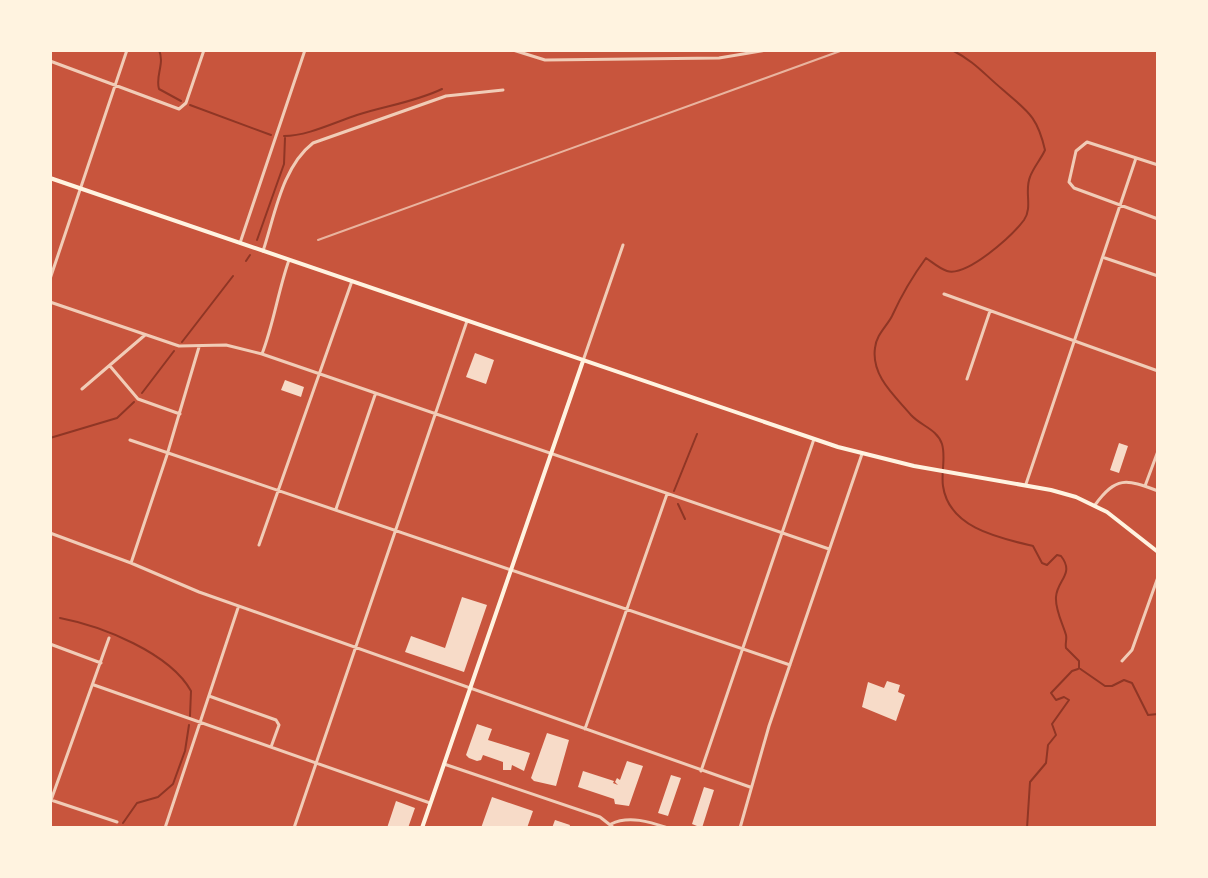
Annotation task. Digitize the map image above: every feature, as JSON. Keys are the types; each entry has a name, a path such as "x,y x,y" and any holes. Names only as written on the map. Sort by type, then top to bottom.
{"main road":[{"path":"50,178 862,454 1060,492 1095,505 1158,552"},
{"path":"422,828 583,360"}],"street":[{"path":"50,279 127,50"},
{"path":"50,61 182,109 204,50"},
{"path":"240,243 305,50"},
{"path":"513,50 545,60 719,58 767,50"},
{"path":"263,251 290,171 299,154 313,143 446,96 503,90"},
{"path":"1158,165 1087,142 1076,151 1069,182 1074,188 1158,219"},
{"path":"1025,485 1136,158"},
{"path":"583,360 623,245"},
{"path":"1103,258 1158,276"},
{"path":"262,354 274,322 279,288 289,260"},
{"path":"259,545 352,281"},
{"path":"944,294 1158,371"},
{"path":"50,302 179,346 226,345 262,354 829,549"},
{"path":"967,379 991,309"},
{"path":"294,828 467,321"},
{"path":"82,389 145,335"},
{"path":"131,563 199,347"},
{"path":"110,366 138,399 180,414"},
{"path":"336,509 375,395"},
{"path":"701,771 814,439"},
{"path":"130,440 790,665"},
{"path":"1145,486 1158,451"},
{"path":"740,828 750,787 862,454"},
{"path":"1095,505 1107,489 1117,483 1128,482 1158,491"},
{"path":"585,729 667,494"},
{"path":"50,533 239,606 750,787"},
{"path":"1122,661 1132,650 1158,577"},
{"path":"165,828 239,606"},
{"path":"109,638 51,801 117,822"},
{"path":"50,644 101,663"},
{"path":"94,685 315,765 431,803"},
{"path":"209,696 276,720 279,725 271,748"},
{"path":"444,764 600,817 612,826 615,821 640,820 668,828"}],"building":[{"path":"475,353 494,360 486,384 466,377"},
{"path":"285,380 304,387 301,397 281,390"},
{"path":"1119,443 1128,446 1119,473 1110,470"},
{"path":"462,597 487,605 464,672 405,652 411,636 445,648"},
{"path":"887,681 900,685 898,692 905,695 896,721 862,707 868,682 884,688"},
{"path":"477,724 492,729 488,740 530,753 524,771 512,765 511,770 503,770 503,762 483,755 477,761 466,755"},
{"path":"547,733 569,740 556,786 531,778"},
{"path":"627,761 643,766 629,806 615,804 614,799 578,787 583,771 618,785 615,782 617,778 620,780"},
{"path":"671,775 681,778 668,816 658,813"},
{"path":"704,787 714,790 702,828 692,824"},
{"path":"492,797 533,811 527,828 481,828"},
{"path":"396,801 415,808 408,828 387,828"},
{"path":"555,820 570,825 569,828 552,828"}],"waterway":[{"path":"159,50 159,89 181,101"},
{"path":"952,50 973,63 1024,109 1034,121 1045,150 1028,182 1027,215 1000,245 977,262 956,271 944,270 926,258 877,339 877,368 898,400 940,439 944,454 943,486 955,512 991,535 1033,546 1042,563 1047,565 1057,555 1061,556 1066,572 1057,591 1057,607 1066,635 1066,648 1079,661 1079,668 1105,686 1124,680 1132,683 1148,715 1158,714"},
{"path":"284,136 311,131 442,89"},
{"path":"190,105 271,135"},
{"path":"257,240 284,164 285,138"},
{"path":"246,261 250,255"},
{"path":"182,342 233,276"},
{"path":"142,393 174,351"},
{"path":"50,438 117,418 134,402"},
{"path":"674,491 697,434"},
{"path":"678,504 685,519"},
{"path":"60,618 95,627 133,643 168,665 191,691 190,716"},
{"path":"1027,828 1030,782 1046,763 1048,745 1056,735 1052,724 1069,700 1064,697 1056,700 1051,693 1072,671 1078,669"},
{"path":"123,823 137,803 158,797 173,784 185,751 189,725"}],"railway":[{"path":"318,240 843,50"}]}
